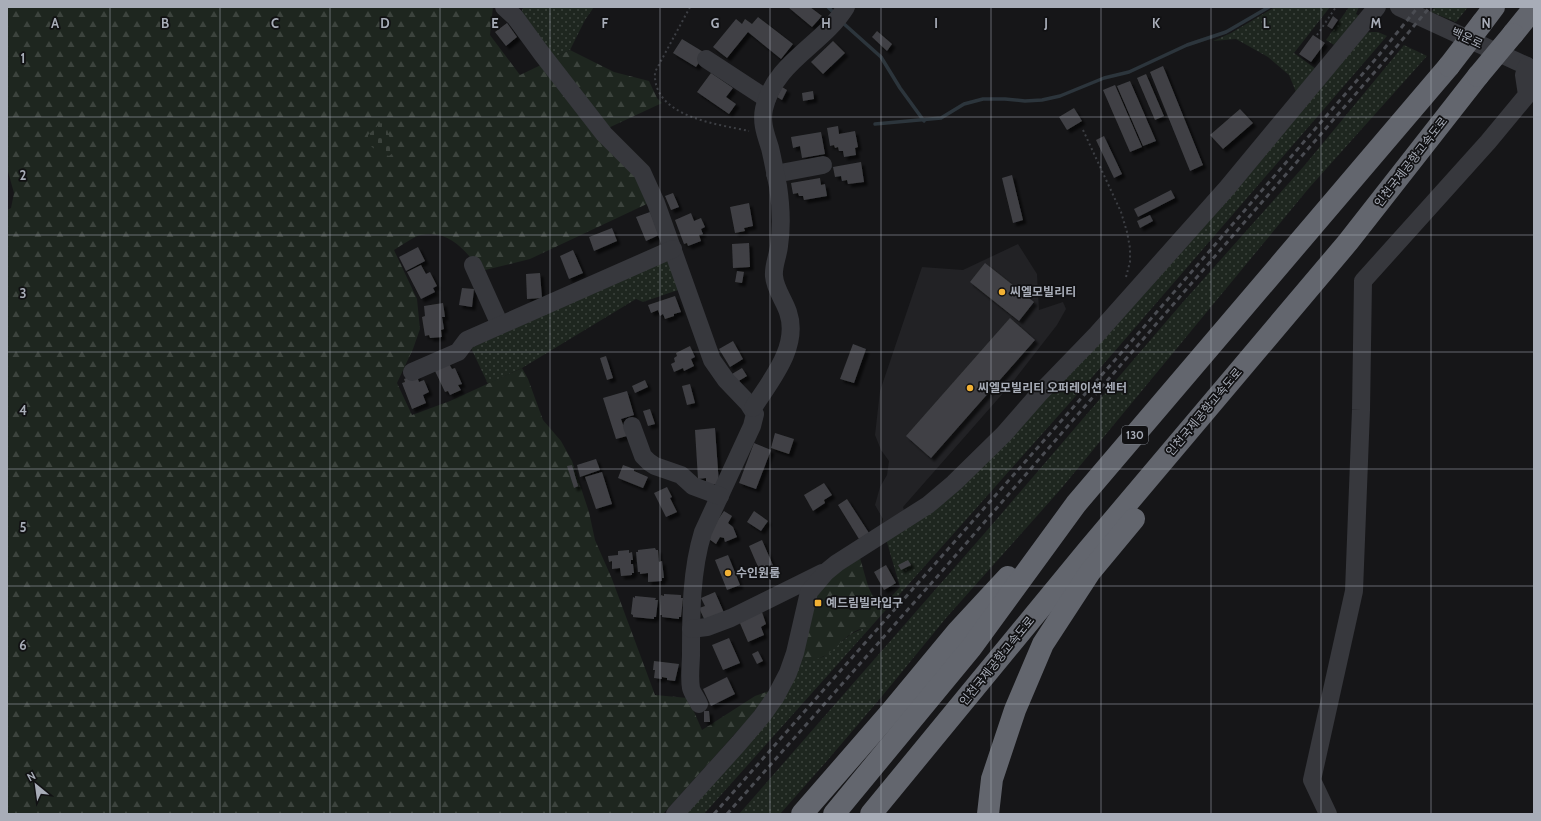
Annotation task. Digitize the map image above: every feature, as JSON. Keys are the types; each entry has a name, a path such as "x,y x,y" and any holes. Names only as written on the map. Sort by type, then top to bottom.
{"highway":[{"name":"인천국제공항고속도로","path":"871,814 1088,550 1348,242 1478,76 1534,8"},
{"name":"130","path":"834,814 971,648 1076,504 1449,66 1488,15"},
{"path":"988,814 992,780 1016,710 1043,644 1090,572 1258,366 1348,242"},
{"path":"802,814 889,714 957,632 1076,504"}],"street":[{"path":"752,408 785,354 791,333 789,313 777,288 774,275 779,248 781,218 775,174 763,119 767,99 787,66 831,27 846,7"},
{"path":"691,629 707,627 731,618 826,572 865,544 912,516 940,495 1004,434 1039,394 1128,300 1186,232 1227,188 1363,22 1377,7"},
{"name":"백운로","path":"1399,7 1530,68"},
{"path":"510,9 542,54 604,134 642,172 656,203 712,360 726,380 752,408 755,414 752,426 703,532 700,542 696,565 691,629 691,688 699,704"},
{"path":"706,59 767,99"},
{"path":"1328,814 1312,780 1354,591 1361,410 1363,281 1488,142 1527,95 1524,75 1530,68"},
{"path":"775,174 822,165"},
{"path":"412,372 458,352 464,334 500,325 673,249"},
{"path":"473,265 500,325"},
{"path":"632,426 643,456 649,462 655,466 681,475 693,486 720,496"},
{"path":"675,814 739,743 762,716 776,696 788,673 795,653 810,592 826,572"}],"path":[{"path":"690,7 655,72 654,81 657,89 663,98 680,112 705,121 766,135"},
{"path":"1317,35 1336,7"},
{"path":"1083,130 1118,206 1128,232 1130,262 1125,288 1128,300"}],"shaded area":[{"path":"1018,244 1037,274 1039,310 1063,302 1066,309 1057,325 1012,383 903,507 905,513 881,530 883,519 875,505 880,487 887,475 889,461 881,450 875,435 880,391 922,267 963,270"}],"green space":[{"path":"8,7 493,7 490,35 520,75 545,63 633,167 651,202 530,259 481,271 463,249 456,243 440,235 431,234 421,235 411,239 394,250 417,299 420,329 413,349 397,383 412,415 450,401 522,368 528,379 543,420 561,441 572,461 589,512 595,540 612,579 655,695 688,698 702,730 755,696 769,691 751,716 663,814 7,814 7,210 11,208 14,193 7,168"},
{"path":"523,7 594,7 585,20 570,50 550,60 521,15"},
{"path":"1275,7 1330,7 1294,53 1316,69 1296,92 1289,75 1268,57 1236,39 1213,41 1231,33"},
{"path":"1349,7 1359,7 1356,14 1359,16 1334,45 1326,40"},
{"path":"1435,7 1468,7 1456,22 1431,12"},
{"path":"1369,32 1378,32 1387,36 1082,389 884,612 881,608 900,587 886,539 940,502 1362,35"},
{"path":"1404,45 1427,56 1309,188 1060,490 946,618 826,762 780,814 739,814 990,527 1183,302 1304,166"},
{"path":"570,50 614,72 649,81 657,98 662,103 604,130 550,60"},
{"path":"381,123 386,126 394,152 389,156 371,146 368,140 368,135"},
{"path":"661,260 669,261 681,289 643,302 636,299 522,368 488,384 471,348"},
{"path":"860,558 868,586 875,601 884,612 869,629 856,631 828,654 817,659 800,661 811,605 821,583"},
{"path":"864,628 869,629 704,814 685,814 800,661 823,657 851,634"}],"building":[{"path":"788,7 810,7 822,16 812,27"},
{"path":"1333,16 1338,20 1332,29 1327,26"},
{"path":"758,17 793,44 781,59 748,32 727,58 713,47 736,19 742,24 745,19 752,24"},
{"path":"507,23 517,37 506,46 495,32"},
{"path":"877,31 892,44 887,51 872,37"},
{"path":"1313,35 1325,43 1311,62 1299,54"},
{"path":"682,39 705,53 696,67 673,53"},
{"path":"833,41 845,53 823,74 811,62"},
{"path":"1163,66 1203,165 1190,171 1150,72"},
{"path":"711,73 733,88 726,97 736,104 729,114 697,92"},
{"path":"1146,74 1164,116 1155,120 1137,78"},
{"path":"1130,81 1156,141 1143,146 1117,86"},
{"path":"1115,85 1142,147 1130,152 1103,90"},
{"path":"782,87 787,90 782,100 777,97"},
{"path":"813,91 814,99 803,101 802,93"},
{"path":"1074,108 1082,121 1067,130 1059,117"},
{"path":"1240,109 1253,123 1223,149 1210,135"},
{"path":"838,126 839,134 855,131 858,147 855,148 856,155 844,157 843,151 839,151 838,147 835,148 834,145 830,146 827,128"},
{"path":"821,132 825,154 802,158 800,146 793,148 791,137"},
{"path":"1104,136 1122,174 1114,178 1096,140"},
{"path":"861,162 864,182 848,184 847,180 842,181 841,176 835,177 833,167"},
{"path":"1012,175 1023,220 1013,223 1002,178"},
{"path":"820,178 821,185 825,184 827,196 804,200 803,196 799,196 798,193 793,194 791,183"},
{"path":"1171,190 1175,198 1138,217 1134,209"},
{"path":"673,193 679,207 671,210 665,196"},
{"path":"749,203 753,226 744,228 745,231 735,233 730,207"},
{"path":"650,212 659,235 646,241 636,217"},
{"path":"691,213 694,221 701,218 705,227 701,229 703,234 699,235 701,241 688,246 687,243 684,244 675,220"},
{"path":"1150,215 1153,221 1140,228 1137,221"},
{"path":"612,228 617,241 594,251 589,237"},
{"path":"749,243 750,267 733,268 732,244"},
{"path":"418,247 425,261 406,271 399,257"},
{"path":"573,250 583,273 569,279 560,256"},
{"name":"씨엘모빌리티","path":"985,263 1034,302 1019,321 970,282"},
{"path":"421,265 426,274 430,272 437,286 433,288 435,292 421,299 407,272"},
{"path":"737,271 744,272 742,283 735,282"},
{"path":"540,273 542,298 527,299 526,274"},
{"path":"462,288 474,289 472,307 459,305"},
{"path":"675,296 681,312 665,319 663,314 660,316 658,310 651,313 648,305"},
{"path":"443,303 445,317 442,317 444,329 441,330 442,337 430,338 429,335 425,336 422,317 425,316 424,306"},
{"name":"씨엘모빌리티 오퍼레이션 센터","path":"1010,318 1035,340 931,458 906,436"},
{"path":"733,341 743,359 730,367 719,349"},
{"path":"853,344 866,349 854,383 840,379"},
{"path":"690,346 695,357 691,359 694,366 684,371 683,368 674,372 671,364 675,362 674,358 677,356 676,353"},
{"path":"606,356 613,378 607,380 600,358"},
{"path":"448,362 452,369 455,368 462,384 458,385 461,390 450,395 448,391 445,392 435,371"},
{"path":"742,368 747,376 737,382 732,374"},
{"path":"416,374 419,382 424,380 429,392 423,395 426,403 412,409 402,383 405,382 404,379"},
{"path":"645,380 648,387 635,393 632,386"},
{"path":"690,384 695,403 687,405 682,386"},
{"path":"627,391 634,415 621,419 627,436 616,439 603,398"},
{"path":"650,409 655,424 648,426 643,411"},
{"path":"715,428 719,484 706,484 706,478 698,479 695,430"},
{"path":"775,433 794,439 789,454 771,448"},
{"path":"754,443 771,450 756,489 739,483"},
{"path":"596,459 600,470 580,477 577,465"},
{"path":"572,465 578,486 574,488 567,466"},
{"path":"623,465 648,477 643,488 618,478"},
{"path":"602,472 612,504 596,509 585,477"},
{"path":"824,483 832,495 824,500 825,503 813,511 804,495"},
{"path":"667,487 672,497 670,498 677,512 666,517 654,493"},
{"path":"847,499 869,533 859,539 838,505"},
{"path":"724,511 732,516 728,523 733,527 737,537 725,542 724,538 720,537 716,544 706,537"},
{"path":"754,511 768,521 761,531 747,522"},
{"path":"762,540 775,570 762,576 749,546"},
{"path":"655,548 658,550 659,562 662,561 664,578 662,578 662,581 648,582 648,573 640,574 640,572 638,572 636,552 638,552 638,550"},
{"path":"629,550 629,553 632,552 633,560 631,560 631,564 633,564 634,573 632,573 632,575 621,576 620,568 612,569 612,561 609,562 608,556 618,555 618,551"},
{"path":"728,555 740,585 727,590 715,560"},
{"path":"908,560 911,565 901,570 898,565"},
{"path":"886,565 896,583 884,590 874,572"},
{"path":"715,592 725,615 706,623 699,608 705,606 701,598"},
{"path":"664,594 681,595 681,598 683,598 681,617 679,617 679,619 662,617 662,615 660,615 661,595 664,596"},
{"path":"635,596 656,598 655,600 658,600 656,617 654,617 654,619 633,617 631,614 633,597 635,598"},
{"path":"762,612 766,624 761,627 764,635 748,642 739,621"},
{"path":"729,638 740,663 723,670 712,645"},
{"path":"758,651 763,661 757,664 752,654"},
{"path":"654,661 679,664 675,681 667,680 667,678 662,677 662,679 654,678"},
{"path":"727,677 735,694 711,706 703,689"},
{"path":"704,711 709,711 710,722 704,722"}],"waterway":[{"path":"828,7 834,13"},
{"path":"875,124 941,118 964,104 983,99 1025,101 1042,100 1060,96 1104,78 1129,72 1187,45 1226,32 1269,7"},
{"path":"843,23 881,57 900,88 924,121"}],"railway":[{"path":"714,814 1130,343 1379,55 1418,7"},
{"path":"727,814 943,570 1430,7"}],"place":[{"name":"씨엘모빌리티","path":"1002,292"},
{"name":"씨엘모빌리티 오퍼레이션 센터","path":"970,388"},
{"name":"수인원룸","path":"728,573"},
{"name":"예드림빌라입구","path":"818,603"}]}
